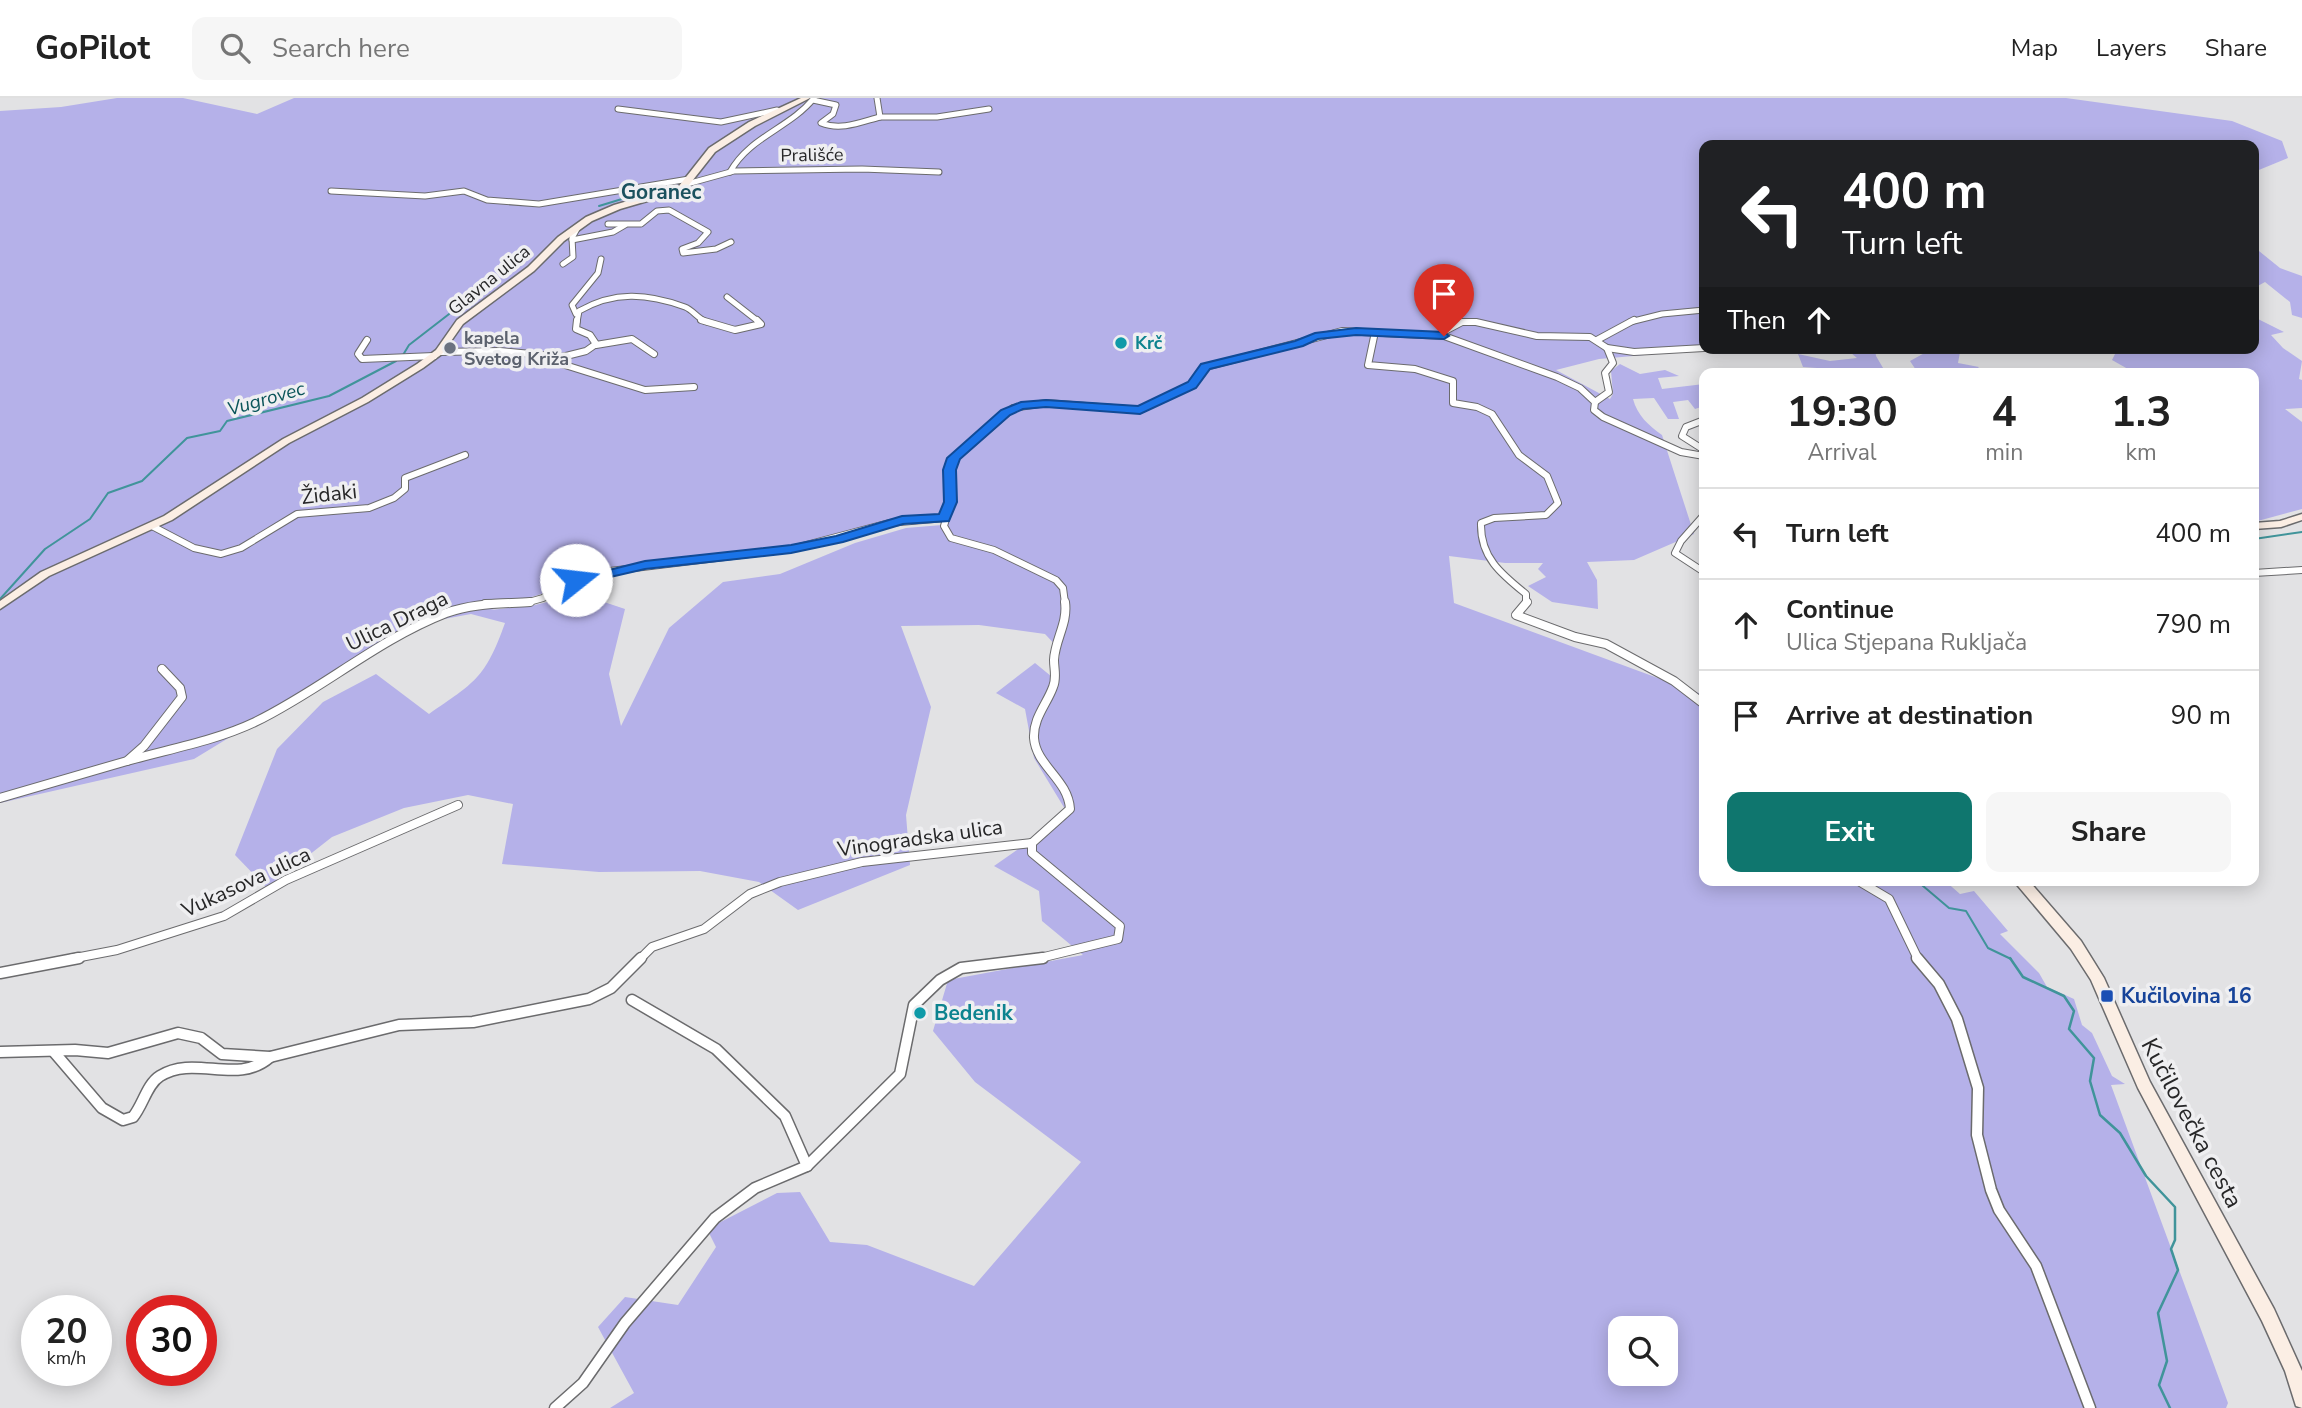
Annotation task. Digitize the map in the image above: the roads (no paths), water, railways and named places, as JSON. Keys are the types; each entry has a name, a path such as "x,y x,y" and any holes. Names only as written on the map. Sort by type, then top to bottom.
{"main road":[{"path":"688,182 712,150 751,124 811,99"},
{"name":"Glavna ulica","path":"0,606 45,574 152,526 191,504 286,441 365,400 436,354 460,322 531,269 578,227 617,207 673,192 688,182"},
{"path":"2259,526 2281,524 2302,517"},
{"name":"Kučilovečka cesta","path":"2025,886 2076,945 2098,978 2143,1084 2263,1306 2293,1370 2302,1400"}],"street":[{"path":"877,98 880,117"},
{"path":"730,172 739,157 771,131 802,113 811,99 836,105 833,114 821,123 825,126 841,126 880,117 937,117 989,110"},
{"path":"618,109 722,122 781,110"},
{"name":"Prališće","path":"331,191 425,196 464,191 487,200 539,204 688,182 730,172 820,169 939,172"},
{"path":"591,236 608,223 641,224 657,211 669,210 708,232 698,243 682,249 683,253 719,248 731,242"},
{"path":"572,240 613,232 627,225"},
{"path":"564,264 573,257 572,240 578,227"},
{"path":"596,345 590,335 576,328 576,314 572,304 598,273 601,260"},
{"path":"576,314 597,299 643,296 688,308 701,320 735,330 761,324 749,312 727,298"},
{"path":"1597,340 1617,326 1653,315 1699,310"},
{"path":"1444,336 1443,332 1449,327 1468,321 1492,323 1537,336 1597,340 1607,348 1613,363 1605,373 1609,395 1595,402"},
{"path":"555,1408 564,1404 593,1369 624,1323 712,1217 772,1180 807,1166 900,1074 914,1004 940,980 961,968 1033,960 1118,939 1120,926 1032,853 1032,843 1070,809 1070,796 1042,759 1033,733 1055,684 1056,648 1068,617 1063,589 1054,577 988,548 965,546 954,540 945,530 945,518 951,502 950,470 954,458 1013,408 1046,403 1140,410 1192,385 1206,367 1334,332 1444,336 1557,377 1580,388 1595,402"},
{"path":"1374,332 1368,365 1415,369 1453,381 1453,403 1477,407 1492,414 1519,455 1547,476 1548,484 1556,492 1558,503 1546,514 1494,517 1481,523 1481,538 1489,562 1526,594 1527,601 1516,615 1575,637 1606,644 1674,681 1699,700"},
{"path":"367,340 358,354 362,359 500,351 543,357 573,355 596,345 632,339 654,355"},
{"path":"1607,348 1649,353 1699,348"},
{"path":"543,357 606,380 645,390 694,387"},
{"path":"1595,402 1594,410 1604,417 1681,452 1699,455"},
{"path":"1699,422 1686,427 1682,436 1699,447"},
{"name":"Židaki","path":"152,526 197,548 226,553 240,549 253,538 294,515 373,507 388,502 405,489 405,478 465,455"},
{"name":"Ulica Draga","path":"0,798 246,726 315,689 346,665 446,613 487,603 528,602 543,598 561,585 610,571 791,549 838,540 889,523 945,518"},
{"path":"1699,521 1681,541 1675,553 1680,559 1699,569"},
{"path":"2259,573 2302,570"},
{"name":"Ulica Draga","path":"127,761 144,746 182,697 180,688 162,669"},
{"name":"Vukasova ulica","path":"0,973 117,950 191,929 224,916 286,880 458,805"},
{"name":"Vinogradska ulica","path":"0,1052 75,1050 108,1053 145,1040 178,1033 201,1038 222,1054 270,1057 383,1028 473,1023 589,999 611,988 652,947 704,929 750,894 779,882 862,862 1032,843"},
{"path":"1867,886 1889,899 1912,952 1939,984 1957,1019 1978,1088 1977,1135 1991,1189 1999,1210 2036,1266 2090,1408"},
{"path":"632,1000 716,1049 726,1058 785,1116 801,1158 807,1166"},
{"name":"Vinogradska ulica","path":"54,1052 102,1108 123,1119 133,1116 153,1083 169,1072 185,1066 238,1072 256,1068 270,1057"}],"waterway":[{"path":"599,206 668,185"},
{"name":"Vugrovec","path":"403,355 409,345 453,311"},
{"name":"Vugrovec","path":"0,599 45,549 90,519 108,493 142,481 187,438 220,431 227,421 329,396 396,361"},
{"path":"2259,538 2302,532"},
{"path":"1923,886 1949,908 1966,911 1988,948 2011,959"},
{"path":"2011,959 2023,977 2064,996 2074,1011 2069,1029 2094,1058 2090,1081 2100,1115 2120,1133 2146,1176 2175,1207 2175,1240 2171,1249 2178,1270 2158,1313 2167,1361 2159,1385 2170,1408"}],"place":[{"name":"Krč","path":"1121,343"},
{"name":"kapela Svetog Križa","path":"450,348"},
{"name":"Kučilovina 16","path":"2107,996"},
{"name":"Bedenik","path":"920,1013"}],"district":[{"name":"Goranec","path":"661,192"}]}
